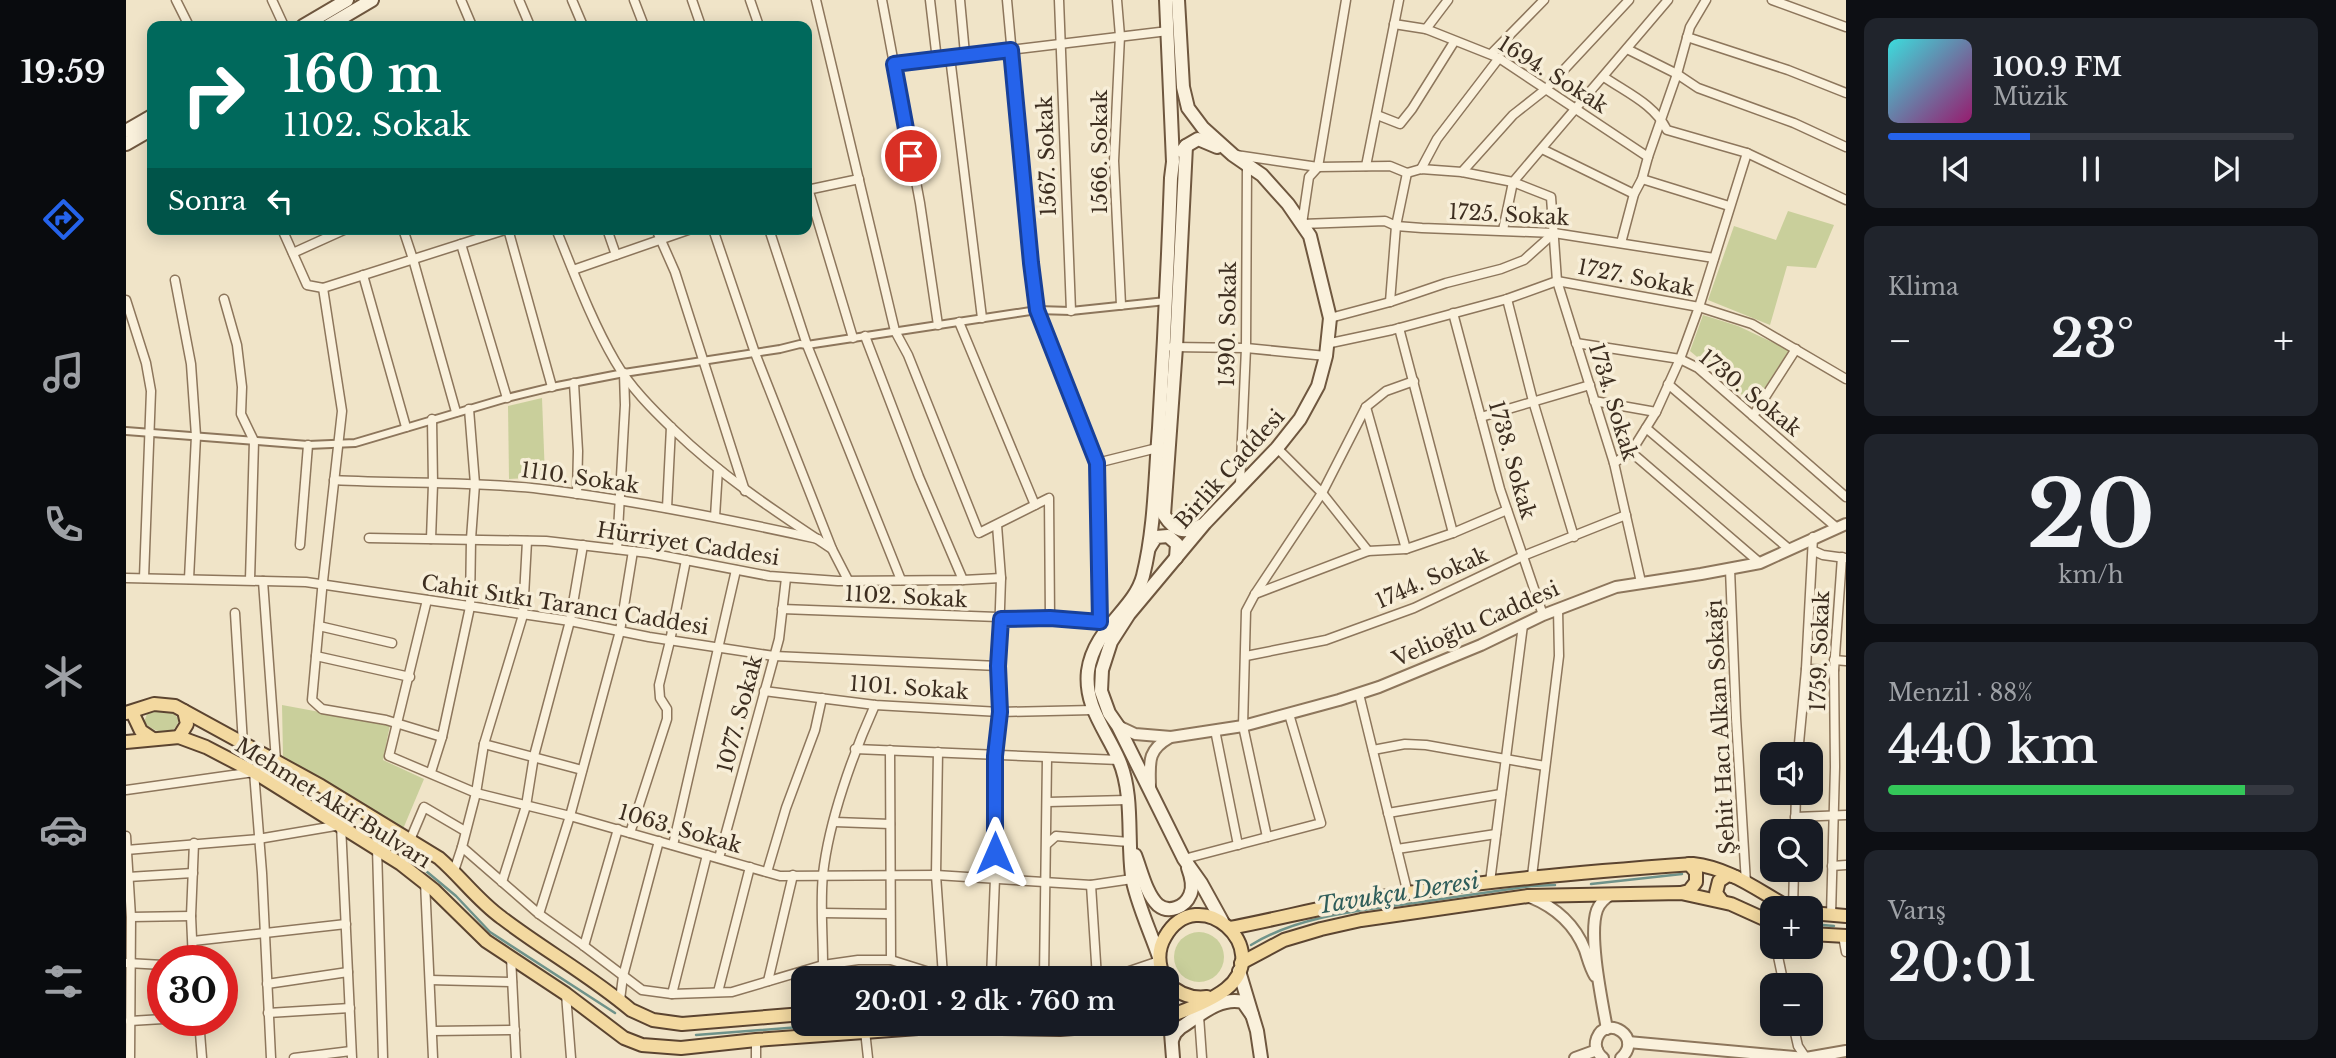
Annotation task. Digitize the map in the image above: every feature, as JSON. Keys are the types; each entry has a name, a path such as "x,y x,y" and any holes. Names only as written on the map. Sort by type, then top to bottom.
{"main road":[{"path":"311,21 346,0"},
{"path":"336,21 372,0"},
{"name":"Birlik Caddesi","path":"1159,965 1132,879 1127,800 1119,760 1093,710 1088,691 1088,670 1106,621 1136,592 1142,578 1156,489 1157,448 1170,347 1166,301 1174,162 1166,0"},
{"name":"Birlik Caddesi","path":"1178,0 1183,87 1188,108 1203,128 1233,155 1262,175 1289,204 1310,236 1330,318 1318,386 1300,419 1277,448 1205,523 1129,614 1111,642 1102,670 1101,691 1109,713 1150,788 1184,859 1226,925"},
{"path":"126,131 147,119"},
{"path":"126,144 147,133"},
{"path":"1174,162 1186,146 1194,140 1202,139 1233,155"},
{"path":"1186,146 1170,347 1164,515 1170,525 1180,530 1190,530 1205,523"},
{"path":"1147,554 1153,539 1168,536 1177,544 1176,558"},
{"path":"126,742 179,737 187,724 184,710 166,704 128,708 141,731 153,738"},
{"name":"Mehmet Akif Bulvarı","path":"184,710 439,858 482,902 503,919 631,1010 667,1024 791,1015"},
{"name":"Mehmet Akif Bulvarı","path":"179,737 206,747 254,772 377,848 425,882 486,941 566,994 624,1038 642,1045 681,1048 804,1036"},
{"path":"1129,842 1150,894 1157,904 1165,909 1175,909 1191,895 1190,873 1184,859"},
{"path":"1681,893 1689,891 1696,882 1696,872 1689,864"},
{"path":"1226,925 1369,899 1532,876 1689,864 1710,866 1770,896"},
{"path":"1723,901 1716,893 1719,881 1728,875 1741,880"},
{"path":"1179,1012 1226,990 1240,967 1284,940 1361,920 1528,896 1615,893 1681,893 1723,901 1760,917"},
{"path":"1823,914 1846,916"},
{"path":"1159,965 1161,943 1168,930 1179,921 1192,916 1206,916 1226,925 1240,947 1240,967 1257,1031 1261,1058"},
{"path":"1823,935 1845,936"},
{"path":"1179,992 1192,998 1216,995"},
{"path":"1172,1040 1180,1028 1214,1005 1237,1000 1243,1002 1252,1015"},
{"path":"1171,1036 1173,1058"}],"street":[{"path":"176,0 186,21"},
{"path":"272,0 282,21"},
{"path":"461,0 470,21"},
{"path":"519,0 528,21"},
{"path":"572,0 581,21"},
{"path":"634,0 642,21"},
{"path":"692,0 699,21"},
{"path":"750,0 758,21"},
{"path":"816,0 895,331 908,355 979,533 1049,498 1050,618"},
{"path":"881,0 920,203 938,325"},
{"path":"930,0 937,60"},
{"path":"960,0 965,54"},
{"path":"1007,0 1037,310 1097,463 1106,621"},
{"name":"1567. Sokak","path":"1059,0 1071,311"},
{"name":"1566. Sokak","path":"1117,0 1120,36 1114,161 1121,304"},
{"path":"1302,224 1310,177 1318,167 1346,0"},
{"path":"1366,166 1399,0"},
{"path":"1426,29 1448,0"},
{"path":"1421,169 1437,139 1495,56 1544,0"},
{"path":"1462,172 1513,115 1546,89 1629,0"},
{"path":"1503,230 1513,182 1668,0"},
{"path":"1621,243 1634,194 1642,179 1690,27 1706,0"},
{"path":"1773,0 1846,27"},
{"name":"1694. Sokak","path":"1394,24 1426,29 1495,56 1647,157"},
{"path":"894,64 1168,31"},
{"path":"1687,37 1788,69 1846,93"},
{"path":"1377,115 1400,124 1454,42"},
{"path":"1627,49 1677,74 1698,88 1794,123 1846,147"},
{"path":"950,57 982,318"},
{"path":"1604,77 1652,108 1661,117 1667,130 1747,153 1846,200"},
{"path":"1542,149 1634,194"},
{"path":"1614,463 1631,452 1656,412 1680,359 1747,153"},
{"path":"1233,155 1318,167 1390,166 1407,173 1421,169 1462,172 1513,182"},
{"name":"1590. Sokak","path":"1240,484 1246,348 1247,165"},
{"path":"1391,302 1396,226 1407,173"},
{"path":"812,187 859,179"},
{"path":"1642,179 1730,206"},
{"name":"1734. Sokak","path":"1513,182 1551,197 1558,281 1614,463 1641,582"},
{"path":"812,204 853,338"},
{"name":"1725. Sokak","path":"1302,224 1385,221 1396,226 1422,228 1554,233 1714,258"},
{"path":"1330,318 1501,269 1524,260 1554,233"},
{"path":"285,235 307,285 323,288 489,235"},
{"path":"293,253 333,235"},
{"path":"404,235 456,412"},
{"path":"510,235 552,387"},
{"path":"558,235 593,317 616,362 650,407 745,492 832,549"},
{"path":"609,235 616,255"},
{"path":"658,235 675,272 745,492"},
{"path":"573,270 674,235"},
{"path":"715,235 755,353 832,549 848,580"},
{"path":"771,235 807,345 901,580"},
{"path":"461,244 507,398"},
{"path":"363,275 406,427"},
{"path":"175,280 191,364 196,436 190,579"},
{"name":"1727. Sokak","path":"1170,347 1326,350 1507,299 1558,281 1699,307 1752,324 1846,379"},
{"path":"323,288 342,411 312,700 322,709 386,720 442,737"},
{"path":"223,299 237,345 242,414 254,441 250,580"},
{"path":"1507,299 1533,401 1574,537"},
{"path":"126,300 146,363 151,391 144,578"},
{"path":"126,431 308,445 355,443 507,398 624,373 800,344 1037,310 1071,311 1166,301"},
{"name":"1738. Sokak","path":"1453,313 1507,510 1543,615"},
{"path":"959,322 1035,505"},
{"path":"1399,328 1453,533"},
{"path":"865,336 919,477 963,580"},
{"name":"1730. Sokak","path":"1576,343 1680,359 1698,368 1846,497"},
{"path":"1753,416 1796,349"},
{"path":"617,549 625,405 624,373"},
{"path":"1267,837 1243,726 1246,611 1322,493 1366,407 1386,391 1414,381"},
{"path":"574,383 578,451 577,494"},
{"path":"1482,417 1590,384"},
{"path":"1668,384 1841,526"},
{"path":"1594,401 1656,412"},
{"path":"1366,407 1406,549"},
{"path":"431,772 442,737 470,607 475,484 469,409"},
{"path":"431,539 432,419"},
{"path":"667,509 671,427"},
{"path":"1646,428 1788,549"},
{"path":"300,545 308,445"},
{"path":"1097,463 1157,448"},
{"path":"1277,448 1322,493 1368,551"},
{"path":"1631,452 1760,563"},
{"path":"715,517 718,470"},
{"name":"1110. Sokak","path":"334,480 475,484 577,494 715,517 818,539"},
{"path":"1255,594 1368,551 1406,549 1507,510"},
{"name":"1744. Sokak","path":"1246,656 1326,640 1414,608 1523,556 1626,515"},
{"path":"991,966 995,756 1000,712 998,666 1001,578 997,525"},
{"name":"Velioğlu Caddesi","path":"1118,726 1135,734 1171,737 1243,726 1289,714 1359,694 1481,645 1543,615 1616,587 1760,563 1841,526"},
{"path":"1799,742 1814,551 1812,537"},
{"name":"Hürriyet Caddesi","path":"369,538 471,539 583,545 633,551 786,578 1001,578"},
{"path":"454,871 476,793 484,744 523,615 527,541"},
{"path":"502,882 526,806 534,756 570,621 583,545"},
{"path":"539,914 570,816 620,631 633,551"},
{"path":"1814,551 1844,558"},
{"name":"1759. Sokak","path":"1831,915 1835,766 1834,665 1844,558"},
{"path":"629,833 667,719 667,709 660,698 659,685 686,560"},
{"name":"Şehit Hacı Alkan Sokağı","path":"1730,569 1741,880"},
{"path":"673,845 736,570"},
{"name":"Cahit Sıtkı Tarancı Caddesi","path":"126,578 323,584 570,621 774,656 998,666"},
{"name":"1077. Sokak","path":"719,858 779,639 786,578"},
{"path":"263,581 276,761"},
{"name":"1063. Sokak","path":"427,600 389,756 476,793 618,829 779,876 936,876 1091,885 1132,879"},
{"name":"1102. Sokak","path":"782,609 1106,621"},
{"path":"1532,876 1559,656 1558,609"},
{"path":"235,613 243,744"},
{"path":"1490,882 1523,625"},
{"path":"319,626 392,643"},
{"path":"316,656 410,677"},
{"path":"1806,669 1846,661"},
{"name":"1101. Sokak","path":"764,691 875,705 1000,712 1093,710"},
{"path":"1359,694 1408,894"},
{"path":"767,872 786,808 815,730 822,698"},
{"path":"823,965 823,875 855,749 875,705"},
{"path":"1835,713 1846,713"},
{"path":"1184,859 1321,823 1289,714"},
{"path":"1214,730 1238,845"},
{"path":"1150,788 1153,752 1171,737"},
{"path":"484,744 582,770"},
{"path":"1373,750 1405,744 1545,766"},
{"path":"855,749 1119,760"},
{"path":"890,750 891,960"},
{"path":"938,752 936,876 944,966"},
{"path":"1044,966 1048,758"},
{"path":"1835,766 1846,767"},
{"path":"126,790 254,772 271,1058"},
{"path":"1388,813 1501,794"},
{"path":"1048,802 1127,800"},
{"path":"1796,805 1795,817 1846,815"},
{"path":"410,841 424,807 465,831"},
{"path":"835,822 890,824"},
{"path":"127,850 258,839 341,825 352,1055 295,1058"},
{"path":"584,946 618,829"},
{"path":"1397,849 1496,834"},
{"path":"126,836 130,1058"},
{"path":"1047,844 1056,836 1129,842"},
{"path":"620,1000 622,976 659,841"},
{"path":"193,945 191,916 194,843"},
{"path":"463,846 539,914 642,990 672,994 732,992 823,965 858,960 891,960 910,966"},
{"path":"377,848 383,1058"},
{"path":"672,994 707,855"},
{"path":"1832,866 1846,865"},
{"path":"719,992 750,867"},
{"path":"128,877 193,873"},
{"path":"768,981 793,876"},
{"path":"425,882 433,1058"},
{"path":"1091,885 1096,966"},
{"path":"1607,1029 1598,980 1595,925 1597,910 1603,900 1615,893"},
{"path":"1528,896 1553,908 1565,919 1584,949 1598,980"},
{"path":"129,912 191,916"},
{"path":"823,913 890,914"},
{"path":"193,941 346,924"},
{"path":"1845,936 1846,952"},
{"path":"511,957 516,1058"},
{"path":"128,963 147,964"},
{"path":"267,984 348,972"},
{"path":"430,980 512,982"},
{"path":"566,994 571,1058"},
{"path":"268,1013 350,1008"},
{"path":"1199,1016 1202,1058"},
{"path":"130,1021 147,1019"},
{"path":"1575,1058 1600,1054 1595,1045 1598,1035 1607,1029 1616,1028 1621,1030 1628,1042 1628,1049 1621,1058"},
{"path":"433,1031 515,1030"},
{"path":"200,1036 202,1058"},
{"path":"866,1036 868,1058"},
{"path":"1796,1036 1798,1046 1806,1058"},
{"path":"756,1040 756,1058"},
{"path":"1628,1042 1806,1058 1846,1051"}],"green space":[{"path":"1788,211 1834,225 1816,268 1787,266 1770,325 1708,300 1734,226 1776,240"},
{"path":"1703,315 1738,326 1789,350 1754,405 1690,351"},
{"path":"542,398 545,477 509,479 508,406"},
{"path":"282,705 390,725 383,760 424,779 403,829 283,756"},
{"path":"162,710 171,711 179,719 169,732 153,729 144,722 147,714"},
{"path":"1189,933 1209,933 1223,947 1223,967 1209,981 1189,981 1179,972 1179,966 1175,966 1175,947"}],"waterway":[{"name":"Tavukçu Deresi","path":"408,856 456,896 490,932 615,1013"},
{"name":"Tavukçu Deresi","path":"1591,884 1682,874"},
{"name":"Tavukçu Deresi","path":"1251,945 1268,935 1326,917 1531,886 1555,885"},
{"name":"Tavukçu Deresi","path":"1823,925 1834,926"},
{"name":"Tavukçu Deresi","path":"696,1035 791,1028"}],"route":[{"path":"911,156 894,64 1011,50 1037,310 1098,470 1100,622 1050,618 1001,619 998,666 1000,712 995,756 995,853"}]}
